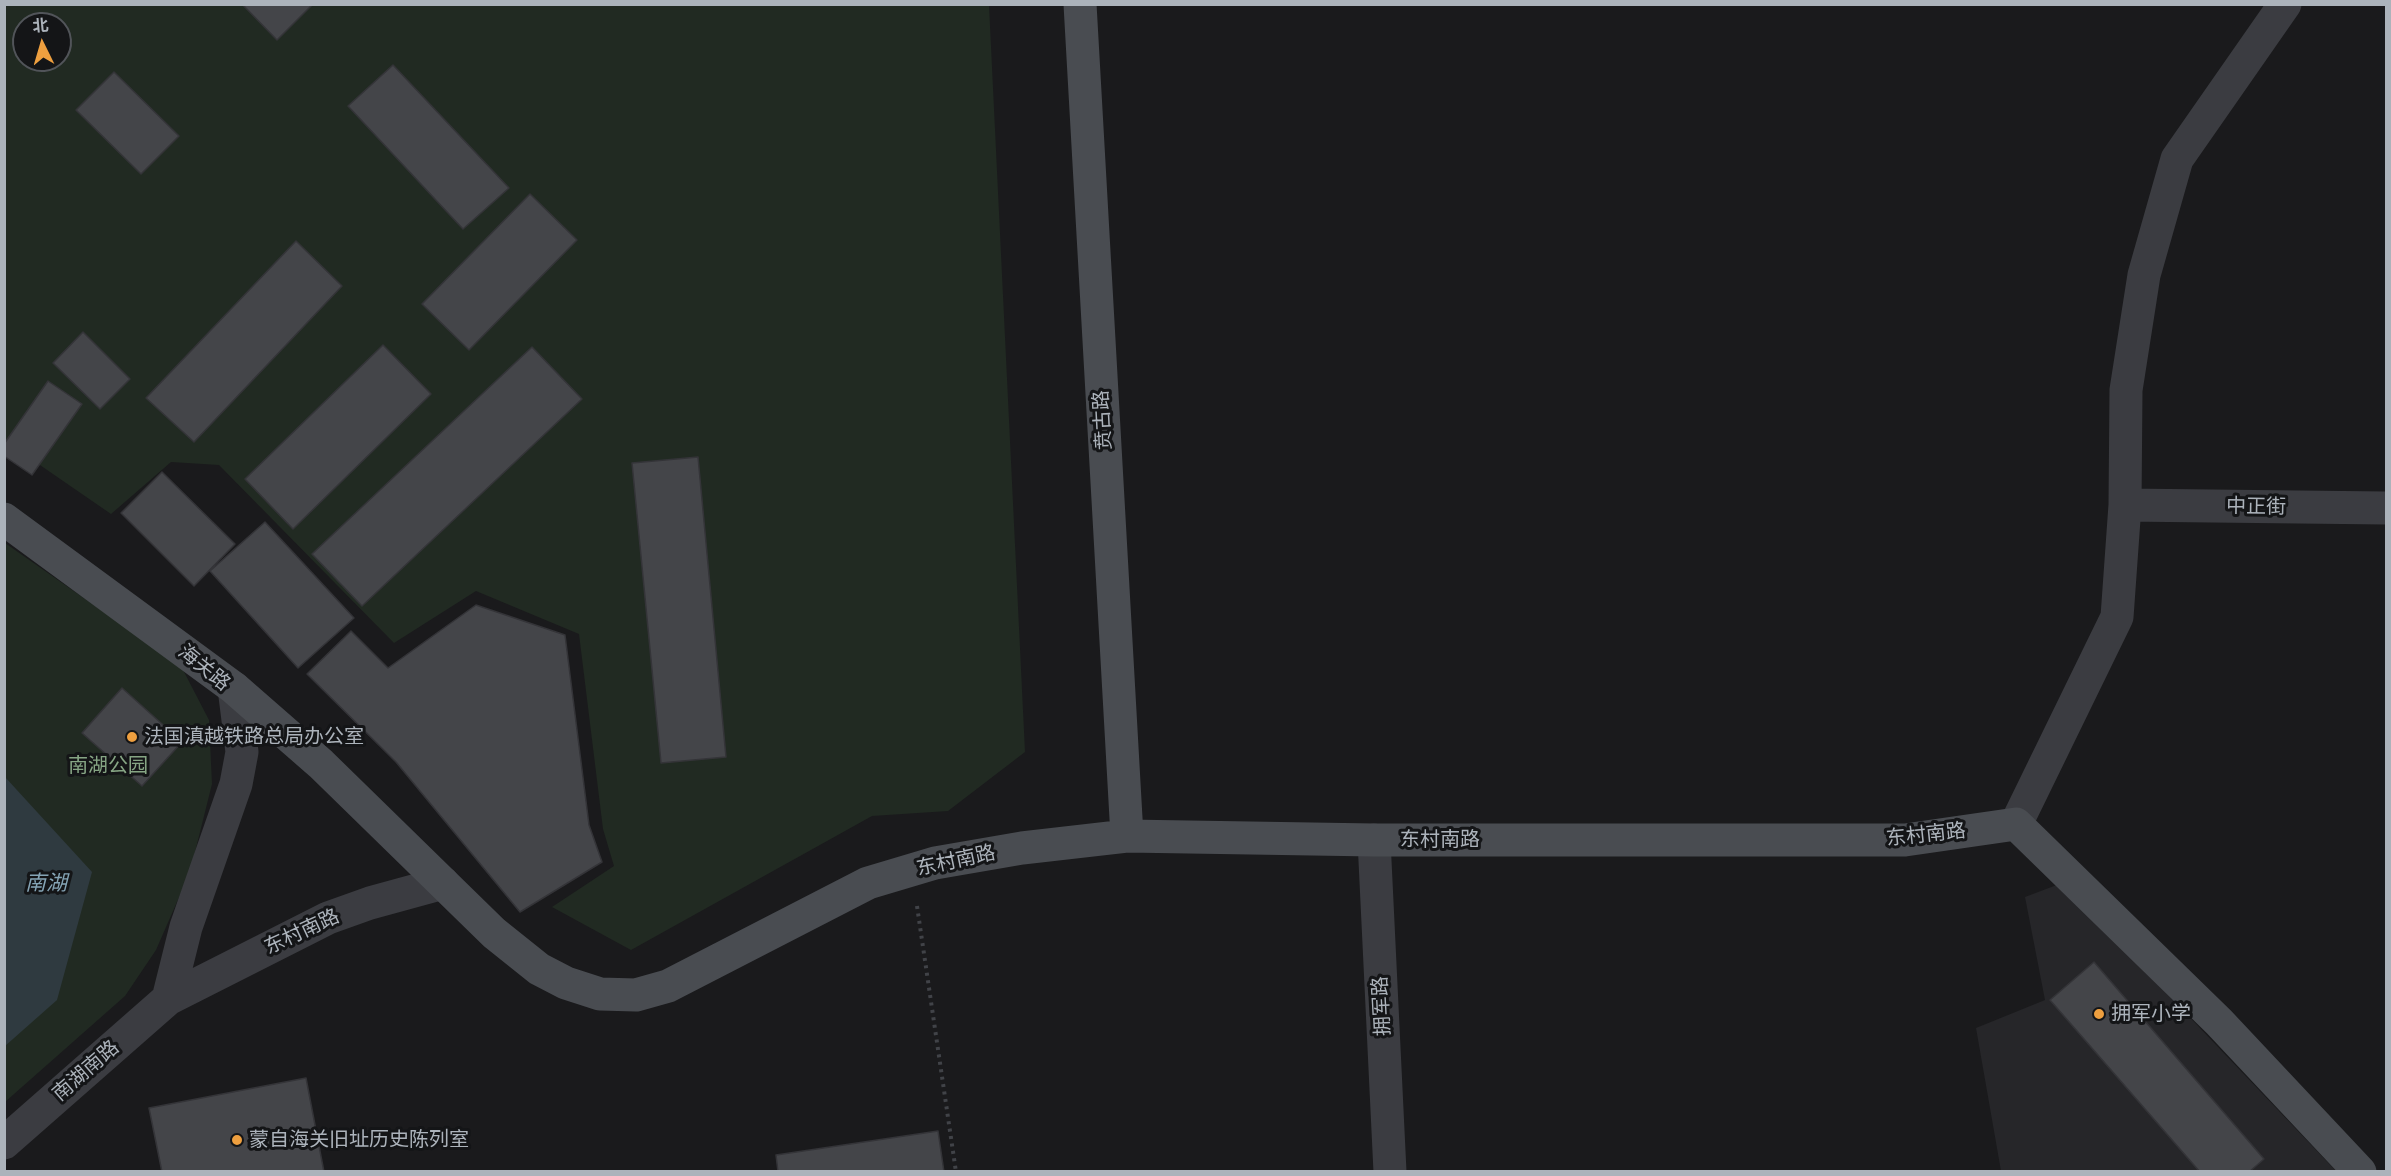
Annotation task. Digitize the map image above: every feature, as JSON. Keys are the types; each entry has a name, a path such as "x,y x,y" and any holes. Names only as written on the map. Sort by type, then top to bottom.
{"main road":[{"name":"贲古路","path":"1080,4 1127,836"},
{"name":"海关路","path":"4,519 234,688"},
{"name":"东村南路","path":"234,688 321,764 494,933 539,969 566,983 600,994 636,995 668,987 868,883 935,862 1022,848 1127,836 1374,840 1905,840 2016,824"},
{"path":"2016,824 2219,1022 2360,1172"}],"street":[{"path":"2016,824 2116,617 2125,505 2126,390 2144,275 2177,159 2285,4"},
{"name":"中正街","path":"2125,505 2386,508"},
{"name":"海关路","path":"168,999 186,927 236,784 242,752 234,688"},
{"name":"拥军路","path":"1374,840 1390,1172"},
{"name":"东村南路","path":"168,999 328,918 370,903 443,883"},
{"name":"南湖南路","path":"4,1143 168,999"}],"path":[{"path":"912,870 956,1172"}],"shaded area":[{"name":"拥军小学","path":"2062,883 2336,1171 2001,1171 1976,1028 2045,1000 2025,897"}],"green space":[{"path":"4,5 989,5 1025,752 948,811 872,816 631,950 552,907 614,866 603,829 579,634 476,591 394,643 219,465 171,462 111,514 5,441"},
{"name":"南湖公园","path":"5,543 181,666 209,720 212,784 190,872 156,950 125,996 5,1102"}],"water":[{"name":"南湖","path":"5,777 92,872 57,1000 5,1046"}],"building":[{"path":"242,4 313,4 277,40"},
{"path":"393,65 509,188 463,229 348,106"},
{"path":"114,72 179,136 141,174 76,110"},
{"path":"530,194 577,240 469,350 422,304"},
{"path":"296,241 342,286 194,442 146,398"},
{"path":"83,332 130,379 100,409 53,363"},
{"path":"383,345 431,394 293,529 245,479"},
{"path":"532,347 582,399 362,606 312,554"},
{"path":"48,381 82,404 32,475 4,456 4,444"},
{"path":"698,457 726,757 661,763 632,463"},
{"path":"162,472 235,544 194,586 121,513"},
{"path":"265,522 354,618 298,668 210,571"},
{"path":"476,605 565,635 589,825 602,862 520,912 396,762 307,674 351,631 388,668"},
{"name":"法国滇越铁路总局办公室","path":"122,688 182,742 142,786 82,733"},
{"path":"2094,962 2264,1159 2249,1172 2200,1172 2050,1000"},
{"name":"蒙自海关旧址历史陈列室","path":"306,1078 324,1172 162,1172 149,1108"},
{"path":"938,1131 944,1172 778,1172 776,1155"}],"place":[{"name":"法国滇越铁路总局办公室","path":"132,737"},
{"name":"拥军小学","path":"2099,1014"},
{"name":"蒙自海关旧址历史陈列室","path":"237,1140"}]}
